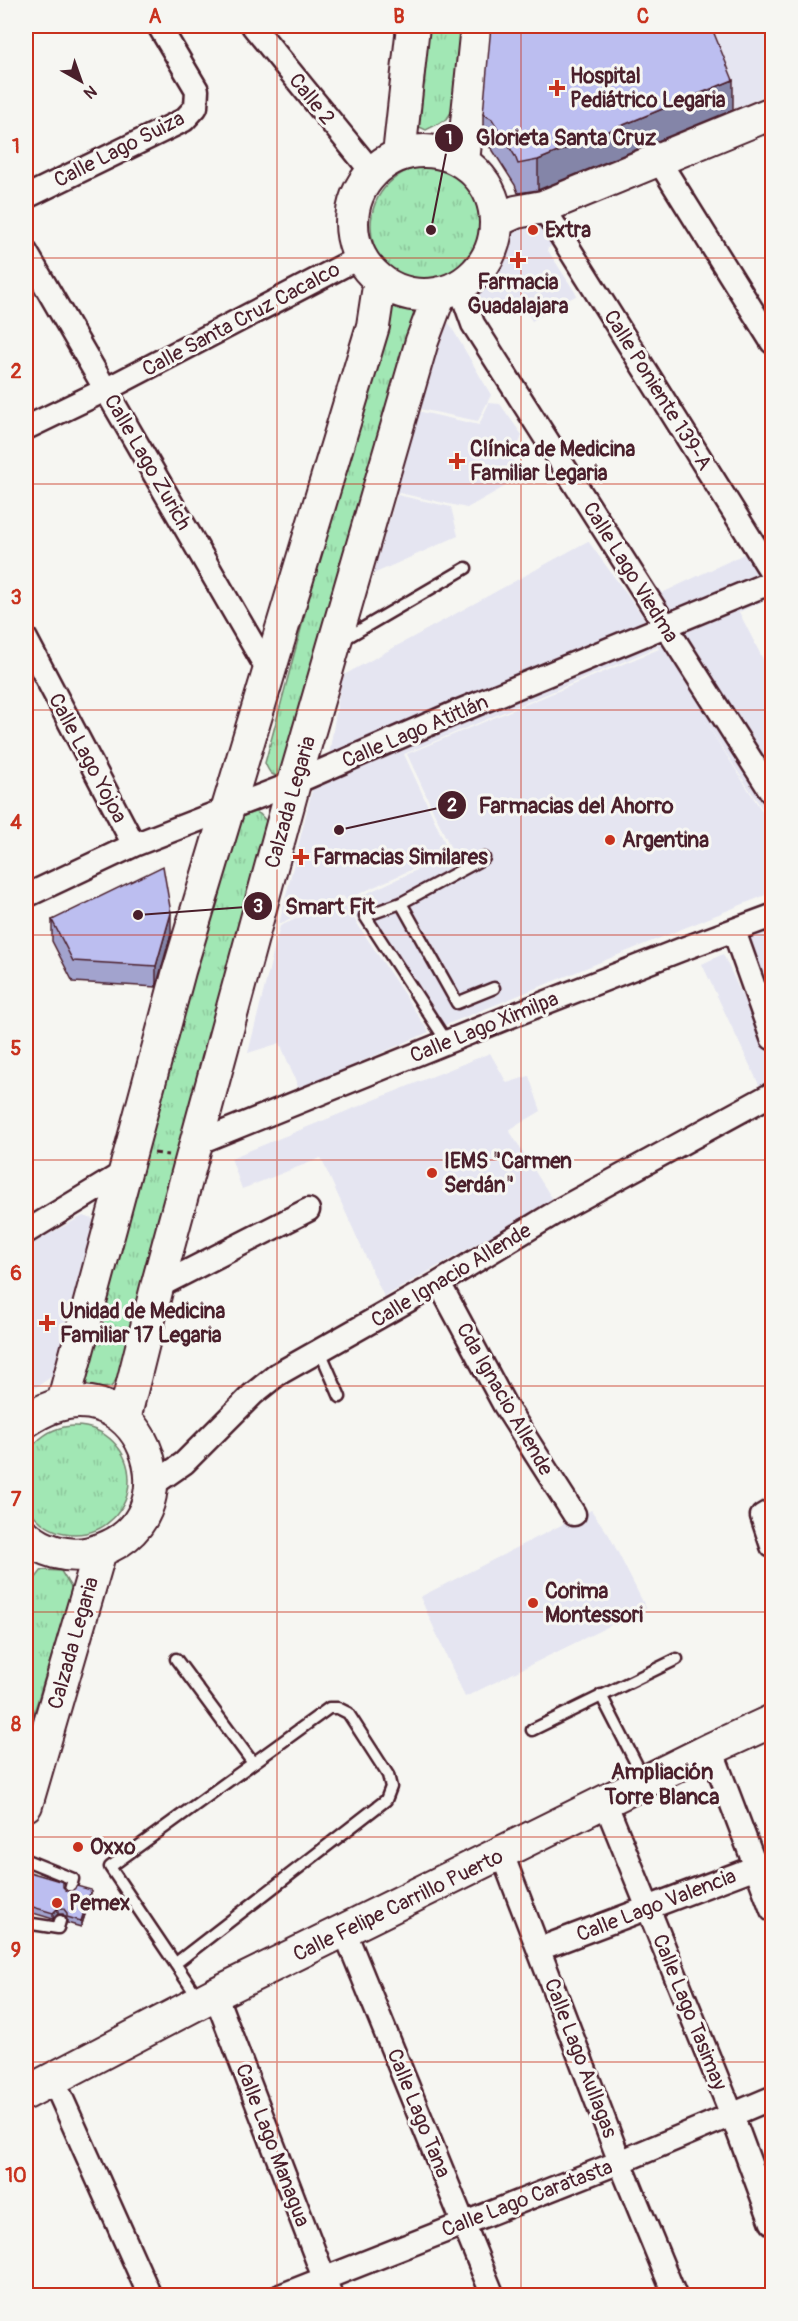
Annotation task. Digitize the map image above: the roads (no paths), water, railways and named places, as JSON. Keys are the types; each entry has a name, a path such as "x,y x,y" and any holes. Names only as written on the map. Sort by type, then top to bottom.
{"main road":[{"path":"399,155 413,26"},
{"path":"463,162 477,26"},
{"path":"512,210 463,162 448,154 432,150 415,151 399,155 372,172 359,190 352,212 352,235 360,257 368,270 393,288 408,294 450,289 470,278 487,258 512,210 659,161 772,113"},
{"path":"63,1403 127,1162 226,808 373,326 380,280"},
{"name":"Calzada Legaria","path":"124,1419 157,1287 196,1151 294,783 422,341 450,289"},
{"path":"26,1421 42,1410 63,1403 80,1402 111,1410 124,1419 141,1438 150,1461 152,1486 146,1507 135,1526 119,1540 100,1551 70,1555 27,1543"},
{"name":"Calzada Legaria","path":"26,1805 100,1551"},
{"name":"Calle Felipe Carrillo Puerto","path":"26,2093 208,1998 772,1721"}],"street":[{"name":"Calle Lago Suiza","path":"26,196 184,120 196,107 197,90 159,26"},
{"name":"Calle 2","path":"253,26 372,172"},
{"path":"659,161 772,342"},
{"name":"Calle Poniente 139-A","path":"512,210 772,573"},
{"name":"Calle Lago Zurich","path":"26,252 269,672"},
{"name":"Calle Santa Cruz Cacalco","path":"26,428 107,389 360,257"},
{"name":"Calle Lago Viedma","path":"450,289 772,793"},
{"name":"Calle Lago Atitlán","path":"26,896 134,845 294,783 772,582"},
{"name":"Calle Lago Yojoa","path":"26,639 134,845"},
{"name":"Calle Lago Ximilpa","path":"196,1151 447,1042 772,916"},
{"path":"734,931 772,1038"},
{"name":"Calle Ignacio Allende","path":"152,1486 184,1463 253,1394 278,1374 439,1283 563,1208 772,1094"},
{"path":"26,1232 127,1162"},
{"path":"157,1287 308,1210"},
{"name":"Cda Ignacio Allende","path":"439,1283 504,1404 574,1514"},
{"path":"767,1513 772,1546"},
{"path":"711,1749 764,1864 772,1910"},
{"name":"Calle Lago Tasimay","path":"605,1802 732,2115 772,2223"},
{"name":"Calle Lago Aullagas","path":"502,1854 620,2162 675,2295"},
{"name":"Calle Lago Valencia","path":"539,1949 764,1864"},
{"name":"Calle Lago Tana","path":"345,1930 493,2295"},
{"name":"Calle Lago Managua","path":"208,1998 328,2287"},
{"path":"53,2079 150,2295"},
{"name":"Calle Lago Caratasta","path":"280,2295 328,2287 464,2223 620,2162 772,2098"}],"lane":[{"path":"336,644 466,568"},
{"path":"447,1042 365,916 401,903 484,858"},
{"path":"401,903 457,1003 494,987"},
{"path":"320,1351 339,1397"},
{"path":"176,1659 253,1763"},
{"path":"532,1730 677,1659"},
{"path":"601,1695 645,1782"},
{"path":"176,1963 386,1800 391,1787 388,1775 348,1713 338,1708 329,1708 110,1867 176,1963 208,1998"},
{"path":"26,1860 73,1878 70,1890"},
{"path":"26,1923 58,1928 60,1921"}],"place":[{"name":"Hospital Pediátrico Legaria","path":"557,88"},
{"name":"Glorieta Santa Cruz","path":"431,230"},
{"name":"Extra","path":"533,230"},
{"name":"Farmacia Guadalajara","path":"518,260"},
{"name":"Clínica de Medicina Familiar Legaria","path":"457,461"},
{"name":"Farmacias del Ahorro","path":"339,830"},
{"name":"Argentina","path":"610,840"},
{"name":"Farmacias Similares","path":"301,857"},
{"name":"Smart Fit","path":"138,915"},
{"name":"IEMS \"Carmen Serdán\"","path":"432,1173"},
{"name":"Unidad de Medicina Familiar 17 Legaria","path":"47,1323"},
{"name":"Corima Montessori","path":"533,1603"},
{"name":"Oxxo","path":"78,1847"},
{"name":"Pemex","path":"57,1903"}],"district":[{"name":"Ampliación Torre Blanca","path":"662,1784"}]}
